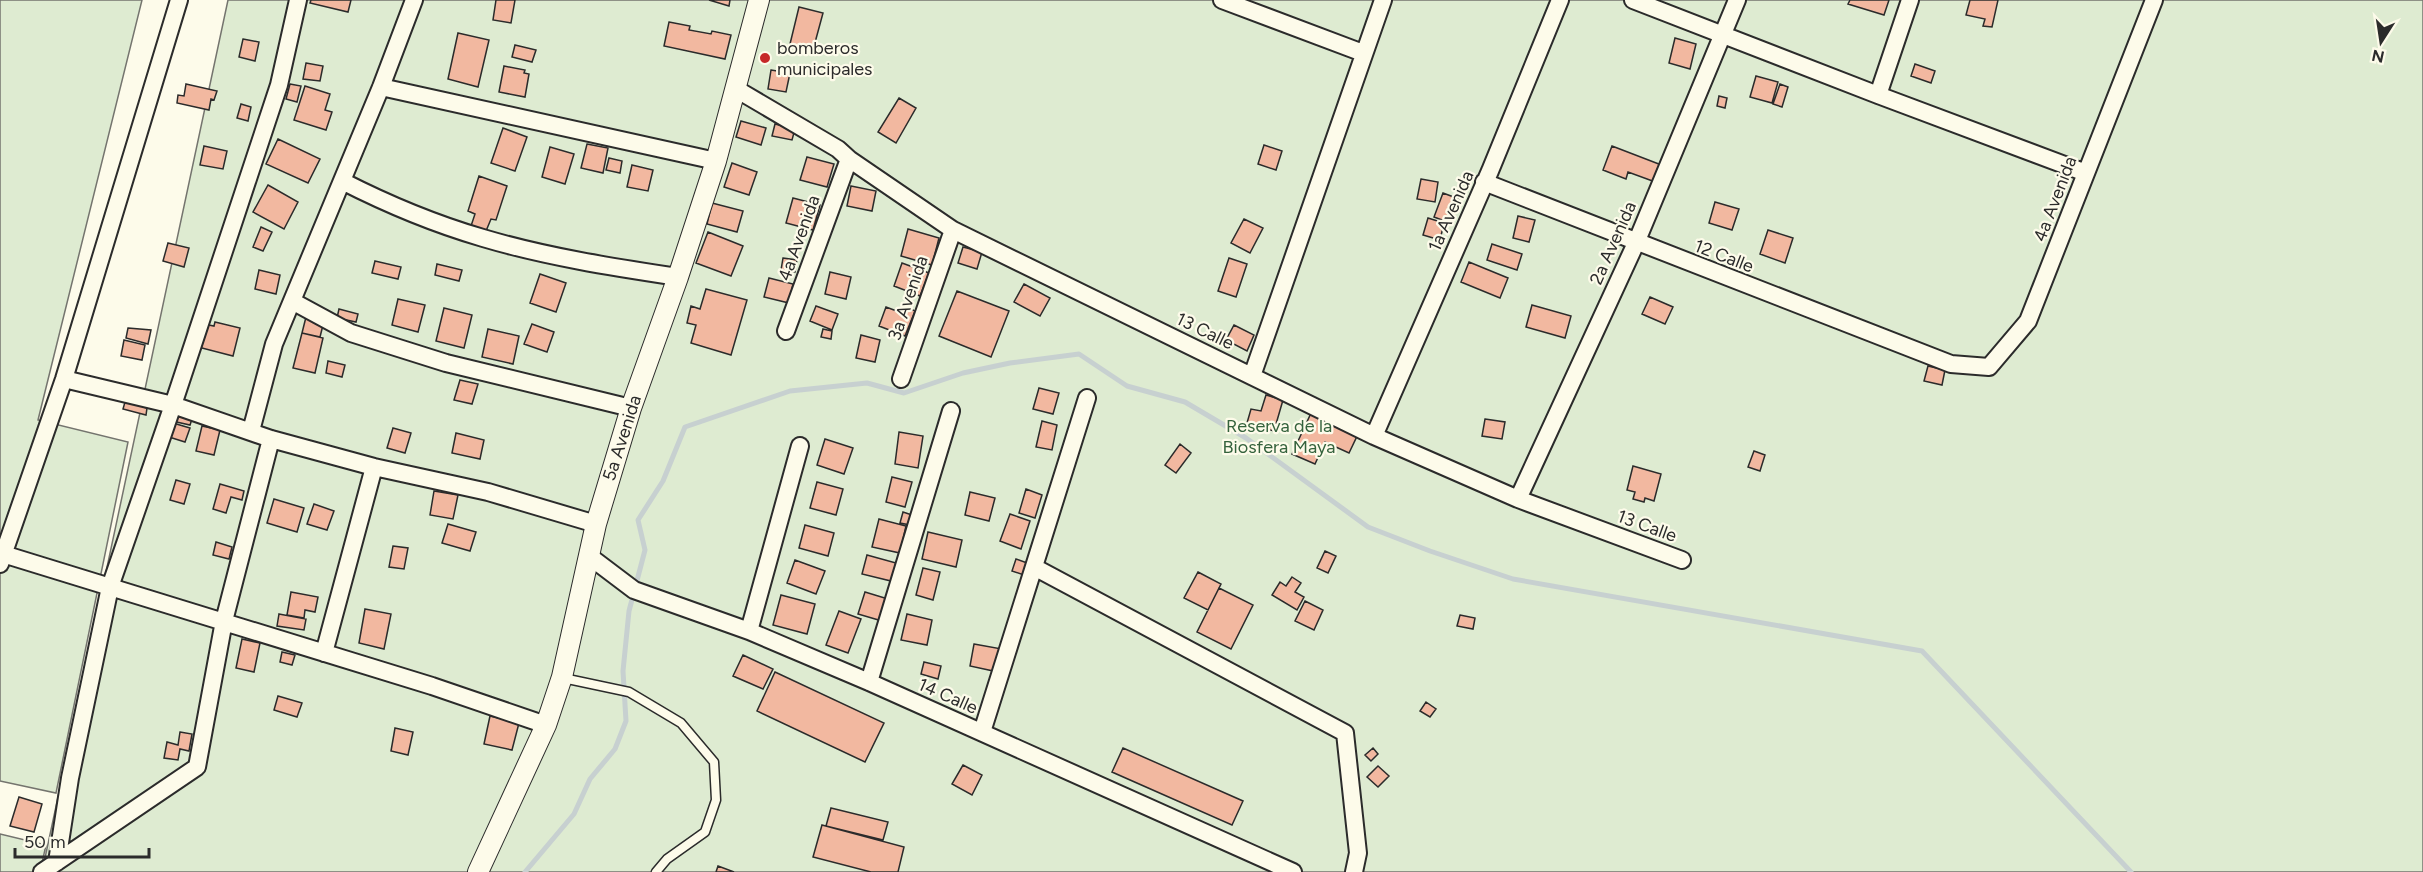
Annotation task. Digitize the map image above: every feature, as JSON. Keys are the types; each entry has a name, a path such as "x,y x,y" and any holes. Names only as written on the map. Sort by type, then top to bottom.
{"street":[{"path":"179,0 64,379 2,559 110,587 224,621 546,725"},
{"path":"57,862 70,777 110,587 279,85 298,0"},
{"path":"251,431 274,344 381,87 414,0"},
{"name":"5a Avenida","path":"478,872 546,725 562,677 596,524 631,408 678,277 716,161 759,0"},
{"path":"1222,0 1363,53"},
{"path":"1252,376 1383,0"},
{"name":"1a Avenida","path":"1374,436 1560,0"},
{"path":"1634,0 2086,173"},
{"name":"2a Avenida","path":"1518,499 1636,243 1737,0"},
{"path":"1878,95 1910,0"},
{"name":"4a Avenida","path":"1951,364 1989,368 2028,321 2154,0"},
{"path":"381,87 716,161"},
{"name":"13 Calle","path":"736,89 838,149 849,159 953,230 1374,436 1518,499 1682,560"},
{"name":"4a Avenida","path":"786,331 849,159"},
{"path":"342,182 384,202 483,238 578,261 678,277"},
{"name":"12 Calle","path":"1484,182 1951,364"},
{"name":"3a Avenida","path":"901,379 953,230"},
{"path":"292,302 351,333 446,363 631,408"},
{"path":"64,379 173,405 271,438 374,468 488,492 596,524"},
{"path":"982,732 1087,398"},
{"path":"869,682 951,411"},
{"path":"42,872 197,767 224,621 271,438"},
{"path":"749,631 800,446"},
{"path":"324,653 374,468"},
{"name":"14 Calle","path":"589,556 634,590 749,631 869,682 1293,872"},
{"path":"1034,567 1345,733 1358,854 1353,872"}],"lane":[{"path":"562,677 629,692 681,723 714,762 716,800 705,832 667,859 656,872"}],"green space":[{"path":"0,0 142,0 38,420 128,442 56,793 0,781"},
{"name":"Reserva de la Biosfera Maya","path":"228,0 2423,0 2423,872 42,872"},
{"path":"0,834 46,845 40,872 0,872"}],"building":[{"path":"311,0 351,0 348,12 310,3"},
{"path":"496,0 515,0 511,23 493,20"},
{"path":"709,0 730,0 729,6"},
{"path":"1850,0 1889,0 1884,15 1848,4"},
{"path":"1970,0 1998,0 1992,27 1983,26 1985,19 1966,15"},
{"path":"799,7 823,13 813,50 790,44"},
{"path":"669,22 690,26 689,30 731,35 725,59 664,46"},
{"path":"458,33 489,40 478,87 448,79"},
{"path":"1675,38 1696,44 1690,69 1669,63"},
{"path":"243,39 259,42 255,61 239,57"},
{"path":"515,45 536,50 532,62 512,57"},
{"path":"306,63 323,66 320,81 303,79"},
{"path":"1915,64 1935,71 1931,83 1911,76"},
{"path":"504,66 525,70 524,73 529,74 525,97 499,92"},
{"path":"771,70 790,73 786,92 768,89"},
{"path":"1756,76 1778,82 1772,103 1750,97"},
{"path":"186,84 217,91 214,100 211,99 209,110 177,103 178,95 184,96"},
{"path":"290,84 301,86 297,102 286,99"},
{"path":"1780,84 1788,87 1782,107 1773,104"},
{"path":"305,86 330,94 325,110 332,112 326,130 294,120"},
{"path":"1719,96 1727,98 1725,108 1717,106"},
{"path":"899,98 916,108 896,143 878,132"},
{"path":"241,104 251,107 248,121 237,118"},
{"path":"741,121 766,128 761,145 736,137"},
{"path":"775,124 795,129 792,140 772,136"},
{"path":"503,128 527,137 515,171 491,163"},
{"path":"278,139 320,159 308,183 266,164"},
{"path":"587,144 608,148 603,173 581,168"},
{"path":"1264,145 1282,151 1276,170 1258,164"},
{"path":"204,146 227,151 223,169 200,165"},
{"path":"1612,146 1664,166 1658,183 1628,172 1626,179 1603,170"},
{"path":"550,147 574,154 565,184 542,177"},
{"path":"807,157 834,164 827,187 800,180"},
{"path":"609,158 622,161 620,173 606,170"},
{"path":"732,163 757,172 749,195 724,187"},
{"path":"632,165 653,170 648,191 627,187"},
{"path":"479,176 507,186 496,220 491,219 486,231 471,226 475,214 468,211"},
{"path":"1421,179 1438,182 1435,202 1417,199"},
{"path":"268,185 298,202 284,229 253,212"},
{"path":"851,186 876,191 872,211 847,206"},
{"path":"1443,193 1459,199 1450,223 1434,217"},
{"path":"793,198 820,205 813,230 786,223"},
{"path":"1715,202 1739,209 1732,230 1709,223"},
{"path":"712,203 743,211 737,232 707,224"},
{"path":"1518,216 1535,220 1529,242 1513,238"},
{"path":"1428,218 1444,223 1440,240 1423,235"},
{"path":"1244,219 1263,228 1250,253 1231,243"},
{"path":"261,227 272,232 263,251 253,247"},
{"path":"908,229 939,238 932,265 901,256"},
{"path":"1768,230 1793,238 1785,263 1760,254"},
{"path":"708,232 743,246 731,276 696,263"},
{"path":"168,243 189,248 184,267 163,261"},
{"path":"1492,244 1522,254 1517,270 1487,260"},
{"path":"963,247 982,252 977,269 958,263"},
{"path":"783,258 797,260 795,272 781,270"},
{"path":"1229,258 1247,264 1236,297 1218,291"},
{"path":"375,261 401,267 398,279 372,273"},
{"path":"1469,262 1508,278 1500,298 1461,282"},
{"path":"902,263 929,273 920,296 894,286"},
{"path":"437,264 462,270 459,281 435,275"},
{"path":"259,270 280,275 276,294 255,289"},
{"path":"830,272 851,277 846,299 825,294"},
{"path":"540,274 566,283 556,312 530,303"},
{"path":"769,278 793,284 789,303 764,297"},
{"path":"1024,284 1050,298 1040,316 1014,302"},
{"path":"706,289 747,300 731,355 691,343 696,325 687,323 691,306 700,309"},
{"path":"957,291 1009,311 991,357 939,336"},
{"path":"1650,297 1673,307 1665,324 1642,314"},
{"path":"398,299 425,305 418,332 392,325"},
{"path":"1532,305 1571,316 1565,338 1526,327"},
{"path":"816,306 838,314 832,330 810,321"},
{"path":"905,306 915,311 905,336 879,326 886,307 902,313"},
{"path":"444,308 472,315 464,348 436,341"},
{"path":"339,309 358,314 356,322 337,318"},
{"path":"306,317 324,321 320,337 302,333"},
{"path":"215,322 240,328 233,356 198,347 204,324 214,326"},
{"path":"532,324 554,332 547,352 524,344"},
{"path":"1234,325 1254,335 1247,351 1226,340"},
{"path":"128,328 151,330 148,344 126,338"},
{"path":"488,329 519,336 513,364 482,357"},
{"path":"823,329 832,331 831,339 821,337"},
{"path":"302,333 323,338 315,373 293,368"},
{"path":"861,335 880,340 875,362 856,358"},
{"path":"124,340 145,345 142,360 121,356"},
{"path":"328,361 345,365 342,377 326,373"},
{"path":"1928,366 1945,370 1942,385 1924,381"},
{"path":"460,380 478,384 472,404 454,400"},
{"path":"1039,388 1059,393 1053,414 1033,409"},
{"path":"1266,395 1283,400 1274,431 1247,423 1251,409 1261,411"},
{"path":"125,402 143,404 143,407 147,408 146,415 123,409"},
{"path":"1312,411 1359,432 1349,453 1325,442 1315,464 1292,454"},
{"path":"174,412 193,416 190,425 172,421"},
{"path":"1485,419 1505,422 1502,439 1482,436"},
{"path":"1042,421 1057,425 1052,450 1036,447"},
{"path":"173,423 190,428 185,442 169,437"},
{"path":"202,426 220,430 214,455 196,451"},
{"path":"393,428 411,433 405,453 387,448"},
{"path":"899,432 923,436 918,468 895,464"},
{"path":"456,433 484,440 480,459 452,453"},
{"path":"825,439 853,448 844,474 817,465"},
{"path":"1180,444 1191,453 1176,473 1165,465"},
{"path":"1754,451 1765,455 1760,471 1748,467"},
{"path":"1633,466 1661,474 1654,501 1645,498 1644,502 1633,499 1635,492 1627,490"},
{"path":"892,477 912,482 905,507 886,502"},
{"path":"176,480 190,484 184,504 170,500"},
{"path":"817,482 843,489 836,515 810,508"},
{"path":"220,484 244,491 242,500 231,497 226,513 213,509"},
{"path":"1026,489 1042,495 1035,518 1019,513"},
{"path":"434,491 458,495 453,519 430,515"},
{"path":"970,492 995,498 989,521 965,515"},
{"path":"274,499 304,508 297,532 267,523"},
{"path":"314,504 334,511 327,530 307,524"},
{"path":"903,512 912,515 910,525 900,523"},
{"path":"1010,514 1030,521 1021,549 1000,541"},
{"path":"879,519 906,526 900,553 872,547"},
{"path":"448,524 476,532 470,551 442,543"},
{"path":"805,525 834,533 828,556 799,548"},
{"path":"928,532 962,540 956,567 922,559"},
{"path":"216,542 232,547 229,559 213,555"},
{"path":"393,546 408,548 404,569 389,567"},
{"path":"1325,551 1336,556 1328,573 1317,568"},
{"path":"867,555 896,563 891,581 862,574"},
{"path":"1016,559 1030,564 1027,576 1012,571"},
{"path":"795,560 825,571 816,594 787,583"},
{"path":"923,568 940,572 933,600 916,595"},
{"path":"1198,572 1221,584 1208,610 1184,598"},
{"path":"1292,577 1301,583 1295,592 1304,597 1297,610 1272,595 1280,582 1286,586"},
{"path":"1219,588 1253,605 1231,649 1197,632"},
{"path":"291,592 318,597 315,612 305,610 304,618 287,615"},
{"path":"865,592 888,599 882,621 858,614"},
{"path":"781,595 815,604 807,634 773,625"},
{"path":"1305,601 1323,610 1314,630 1295,621"},
{"path":"365,609 391,614 384,649 359,643"},
{"path":"839,611 861,619 848,653 826,645"},
{"path":"279,614 306,619 304,630 277,626"},
{"path":"907,614 932,620 927,645 901,640"},
{"path":"1460,615 1475,618 1473,629 1457,626"},
{"path":"242,639 260,643 254,672 236,668"},
{"path":"974,644 1002,649 998,672 970,666"},
{"path":"282,652 295,655 292,665 280,662"},
{"path":"743,655 773,669 763,689 733,676"},
{"path":"924,662 941,666 938,679 921,674"},
{"path":"775,672 884,723 865,762 757,711"},
{"path":"278,696 302,703 297,717 274,710"},
{"path":"1426,702 1436,709 1430,717 1420,711"},
{"path":"490,716 519,723 512,750 484,744"},
{"path":"395,728 413,732 408,755 391,751"},
{"path":"180,732 192,734 189,751 180,749 178,760 164,758 167,742 178,745"},
{"path":"1123,748 1243,801 1232,825 1112,772"},
{"path":"1373,748 1378,754 1371,761 1365,755"},
{"path":"963,765 982,775 972,795 952,784"},
{"path":"1378,766 1389,776 1378,787 1367,777"},
{"path":"19,797 42,804 34,832 10,826"},
{"path":"831,808 888,822 883,840 826,826"},
{"path":"822,825 904,847 898,872 871,872 813,857"},
{"path":"718,866 734,872 716,872"}],"waterway":[{"path":"525,872 574,814 590,779 615,749 626,721 623,671 629,611 645,550 638,520 663,481 685,427 790,391 867,383 904,393 963,373 1010,363 1079,354 1127,386 1185,402 1246,438 1368,527 1430,551 1513,579 1922,651 2131,872"}],"place":[{"name":"bomberos municipales","path":"765,58"}]}
